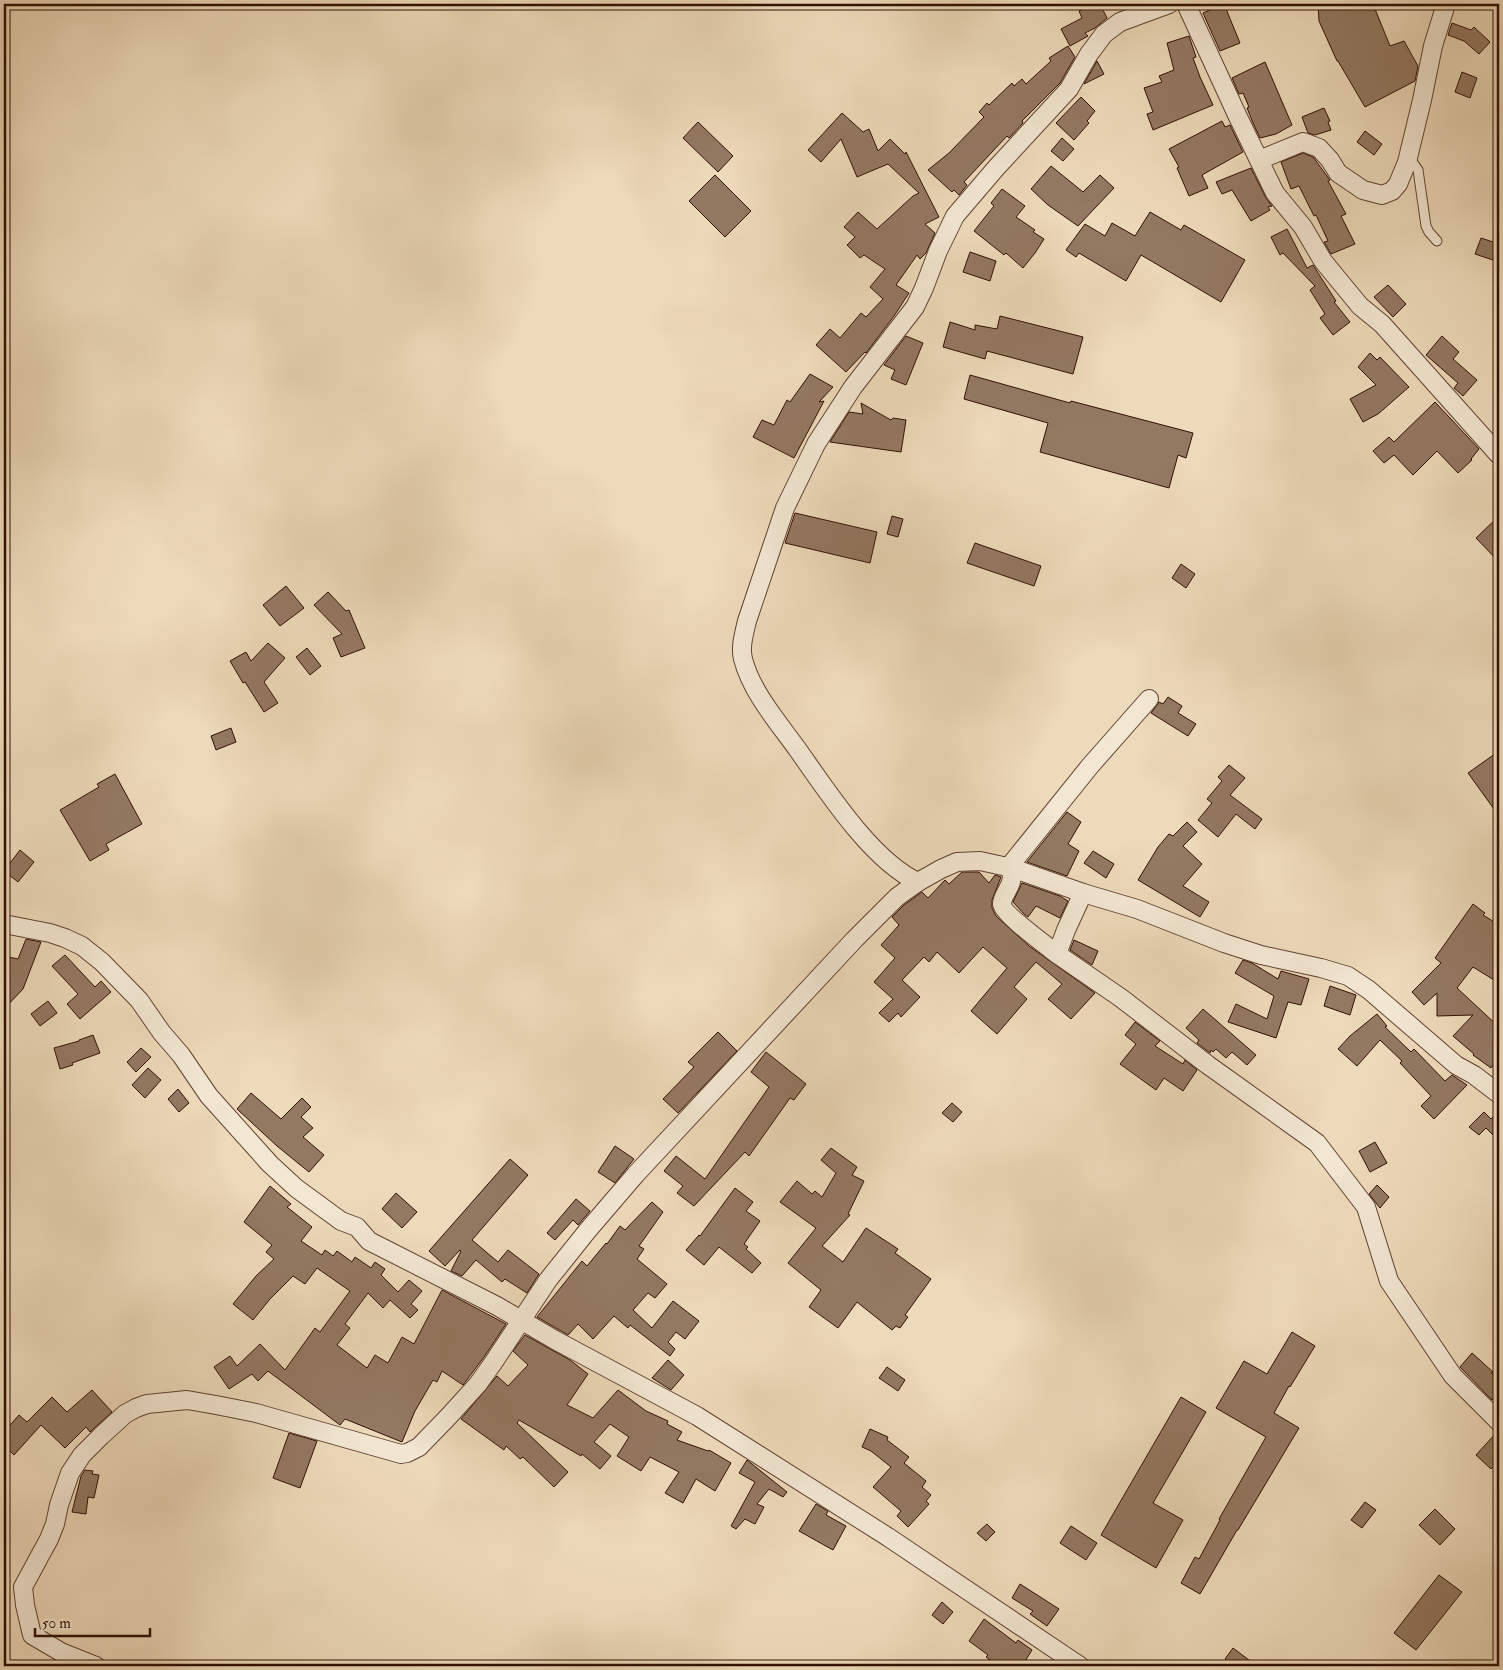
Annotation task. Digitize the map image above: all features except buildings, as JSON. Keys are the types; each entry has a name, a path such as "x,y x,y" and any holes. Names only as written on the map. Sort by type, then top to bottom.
{"street":[{"path":"918,882 892,865 848,818 754,687 742,652 742,640 747,622 778,528 793,490 816,444 852,388 915,307 955,216 996,168 1070,90 1089,54 1104,34 1120,22 1169,4"},
{"path":"1186,4 1275,192 1302,227 1323,261 1360,306 1382,324 1499,455"},
{"path":"1259,160 1303,142 1319,148 1338,173 1364,190 1382,195 1392,192 1398,184 1409,157 1433,46 1446,4"},
{"path":"1149,699 1056,806 1012,861 1011,883 1003,899 1002,906 1024,928 1057,954 1317,1142 1366,1207 1389,1281 1454,1376 1499,1422"},
{"path":"96,1666 61,1652 32,1635 23,1587 49,1539 70,1473 75,1464 100,1436 125,1414 147,1404 187,1400 256,1413 401,1454 408,1453 423,1443 478,1384 548,1280 636,1174 854,940 897,897 918,882 958,862 980,861 1012,868 1083,893 1137,909 1252,952 1348,976 1374,994 1456,1065 1474,1075 1499,1094"},
{"path":"1057,954 1083,893"},
{"path":"4,924 50,933 65,938 82,946 102,962 139,1000 224,1114 270,1164 296,1188 342,1221 357,1227 369,1241 522,1320 554,1340 698,1416 923,1559 1080,1666"}],"lane":[{"path":"1409,157 1418,170 1426,226 1437,241"}]}
